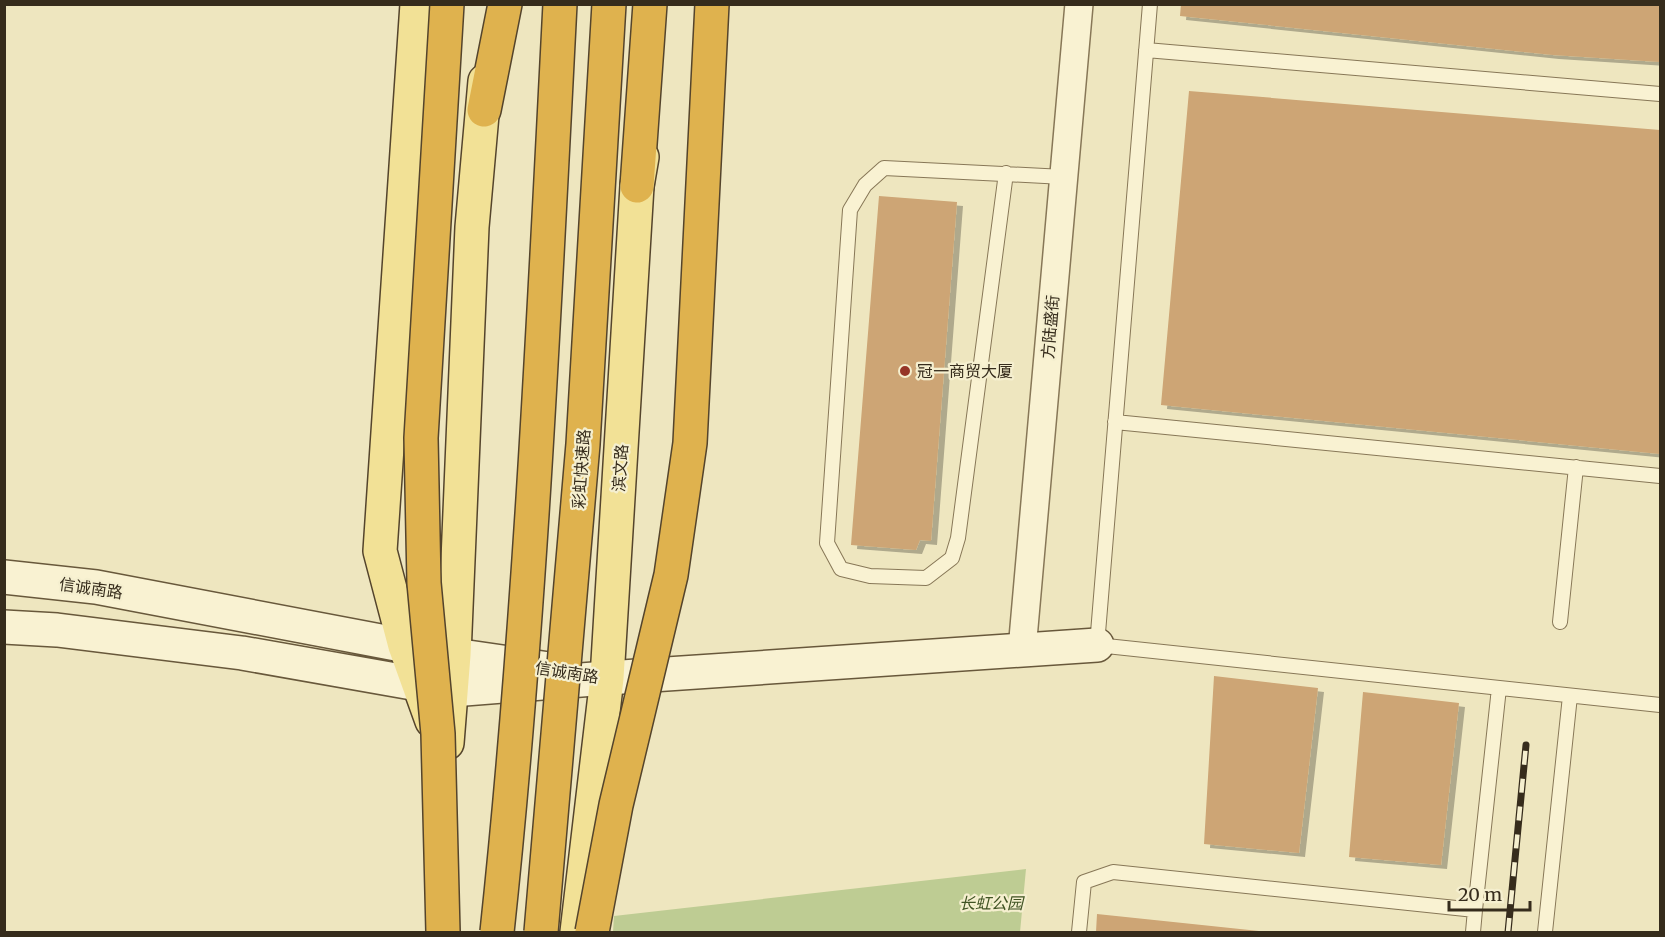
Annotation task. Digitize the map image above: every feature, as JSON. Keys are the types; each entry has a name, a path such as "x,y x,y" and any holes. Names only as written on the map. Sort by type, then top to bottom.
{"highway":[{"path":"443,933 438,734 424,583 421,438 447,4"},
{"path":"484,110 505,4"},
{"path":"497,933 535,492 560,4"},
{"name":"彩虹快速路","path":"541,933 583,444 609,4"},
{"path":"638,186 650,4"},
{"path":"592,933 616,805 671,575 690,443 712,4"}],"main road":[{"path":"417,4 380,551 405,646 446,759"},
{"path":"430,933 452,690 472,226 484,110 490,4"},
{"name":"滨文路","path":"577,933 607,678 638,186 666,4"},
{"name":"信诚南路","path":"4,577 96,587 454,655 607,678"},
{"name":"信诚南路","path":"4,627 57,630 242,653 452,690 607,678"},
{"path":"607,678 1097,645"}],"street":[{"name":"方陆盛街","path":"1022,650 1079,4"}],"lane":[{"path":"1150,4 1097,645 1660,705"},
{"path":"1146,50 1660,94"},
{"path":"1005,173 958,538 952,558 926,578 870,576 842,569 826,543 850,210 865,185 884,168 1005,173 1064,177"},
{"path":"1115,422 1660,476"},
{"path":"1560,622 1576,467"},
{"path":"1473,933 1499,688"},
{"path":"1545,933 1570,696"},
{"path":"1079,933 1084,882 1113,872 1475,910"}],"green space":[{"name":"长虹公园","path":"1026,869 1020,932 613,932 614,916"}],"building":[{"path":"1181,4 1660,4 1660,62 1553,55 1180,16"},
{"path":"1189,91 1660,130 1660,454 1161,405"},
{"name":"冠一商贸大厦","path":"879,196 957,202 931,541 920,540 916,550 851,545"},
{"path":"1214,676 1318,688 1299,853 1204,844"},
{"path":"1363,692 1459,703 1441,865 1349,857"},
{"path":"1097,914 1259,931 1259,932 1096,932"}],"railway":[{"path":"1508,932 1526,745"}],"place":[{"name":"冠一商贸大厦","path":"905,371"}]}
